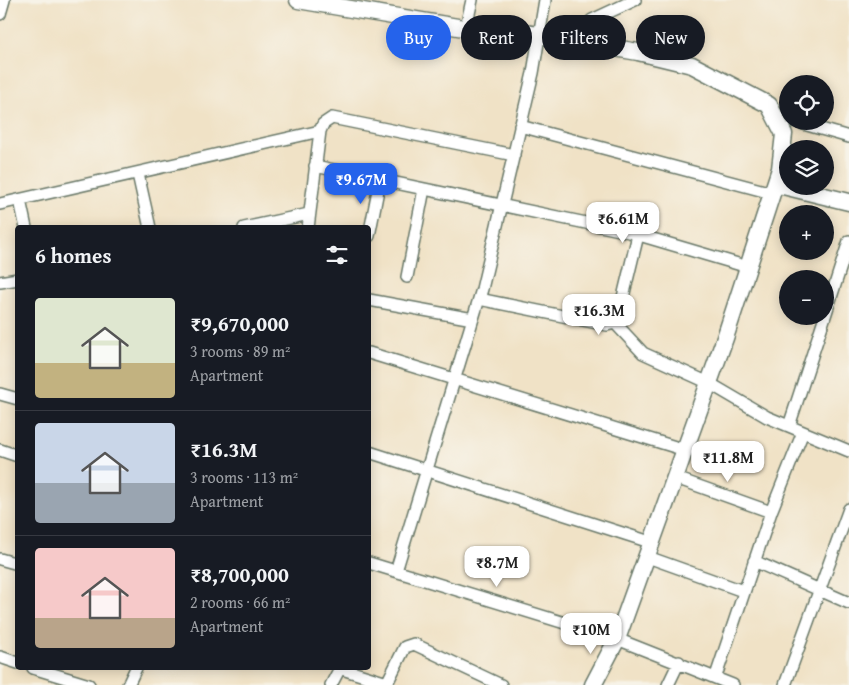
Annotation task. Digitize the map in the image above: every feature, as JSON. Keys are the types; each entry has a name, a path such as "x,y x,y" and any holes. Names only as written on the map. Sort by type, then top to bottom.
{"street":[{"path":"0,14 4,0"},
{"path":"298,0 336,3 461,22"},
{"path":"354,0 461,22"},
{"path":"468,15 472,0"},
{"path":"396,571 479,299 514,155 545,0"},
{"path":"603,15 635,0"},
{"path":"532,35 542,37"},
{"path":"626,50 692,64 769,106 779,116"},
{"path":"308,225 320,131 323,124 332,118 514,155"},
{"path":"520,126 774,188 849,202"},
{"path":"593,685 617,639 709,383 780,169 783,130"},
{"path":"824,130 849,137"},
{"path":"0,204 320,131"},
{"path":"315,166 638,234 748,267"},
{"path":"138,174 149,225"},
{"path":"371,226 380,180"},
{"path":"407,277 424,189"},
{"path":"20,200 25,225"},
{"path":"258,225 309,214"},
{"path":"479,299 607,325 615,322 618,318 638,234"},
{"path":"834,288 849,241"},
{"path":"0,282 15,280"},
{"path":"371,300 473,319"},
{"path":"615,322 643,353 709,383 768,417 849,451"},
{"path":"789,426 822,325"},
{"path":"371,354 685,450"},
{"path":"0,394 15,399"},
{"path":"716,676 771,512 803,432"},
{"path":"0,450 15,455"},
{"path":"371,453 648,549 743,591"},
{"path":"676,478 771,512"},
{"path":"785,685 819,590 847,523 849,509"},
{"path":"0,559 15,563"},
{"path":"754,561 849,603"},
{"path":"371,564 617,639 716,676 732,685"},
{"path":"345,670 386,684 405,647 414,644 501,685"},
{"path":"0,657 15,662"},
{"path":"668,685 679,662"},
{"path":"40,670 89,685"},
{"path":"130,684 135,670"},
{"path":"331,685 338,670"}]}
